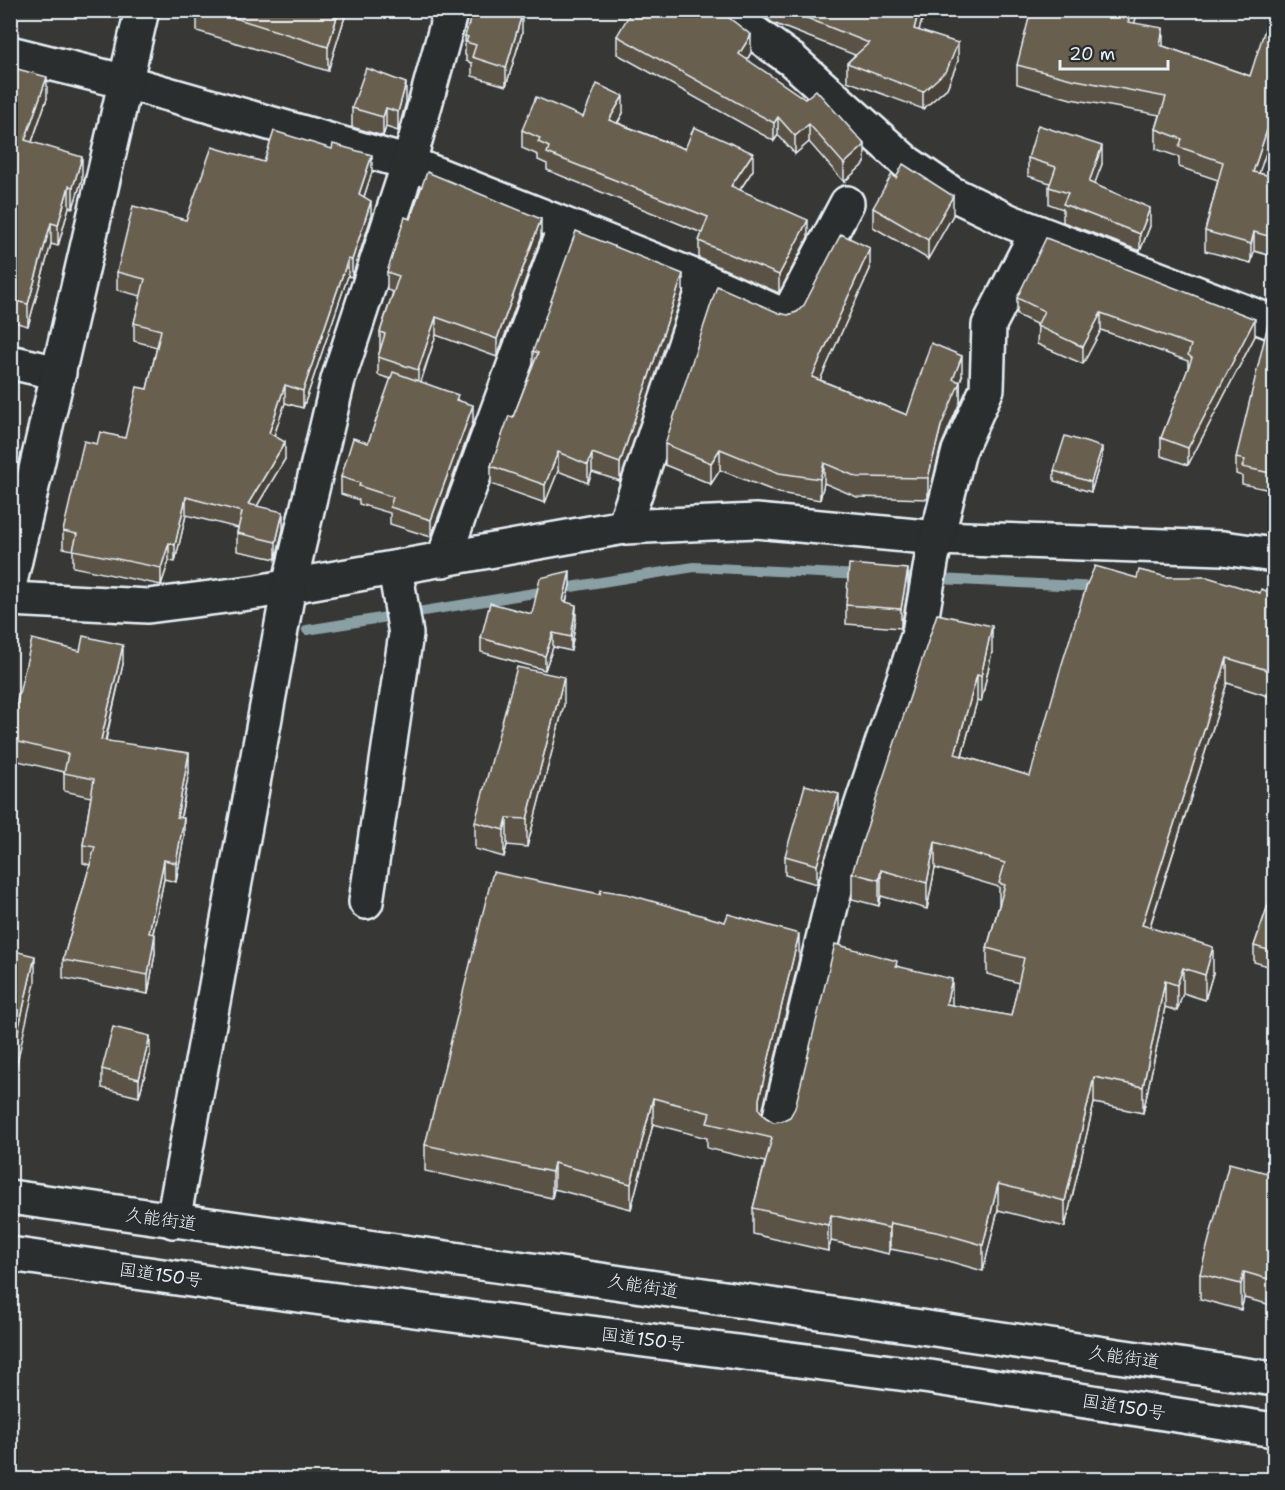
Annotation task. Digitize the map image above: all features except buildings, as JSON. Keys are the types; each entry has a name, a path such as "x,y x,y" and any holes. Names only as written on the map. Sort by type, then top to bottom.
{"main road":[{"path":"10,582 142,10"},
{"path":"172,1221 289,586 338,380 408,163 452,10"},
{"path":"723,10 792,60 850,114 915,168 951,193 1036,232 1275,322"},
{"path":"10,53 126,82 408,163 706,281 787,317 847,202"},
{"path":"443,560 565,226"},
{"path":"777,1129 840,869 919,633 938,538 959,451 987,389 989,325 1036,232"},
{"path":"624,527 706,281"},
{"path":"10,362 59,373"},
{"path":"10,599 148,606 289,586 443,560 527,542 624,527 756,521 938,538 1223,548 1275,555"},
{"path":"366,902 406,634 395,568"},
{"name":"久能街道","path":"10,1197 567,1275 1275,1379"},
{"name":"国道150号","path":"10,1254 260,1290 930,1377 1275,1430"}],"waterway":[{"path":"307,630 694,567 862,575"},
{"path":"896,577 1099,587"}]}
